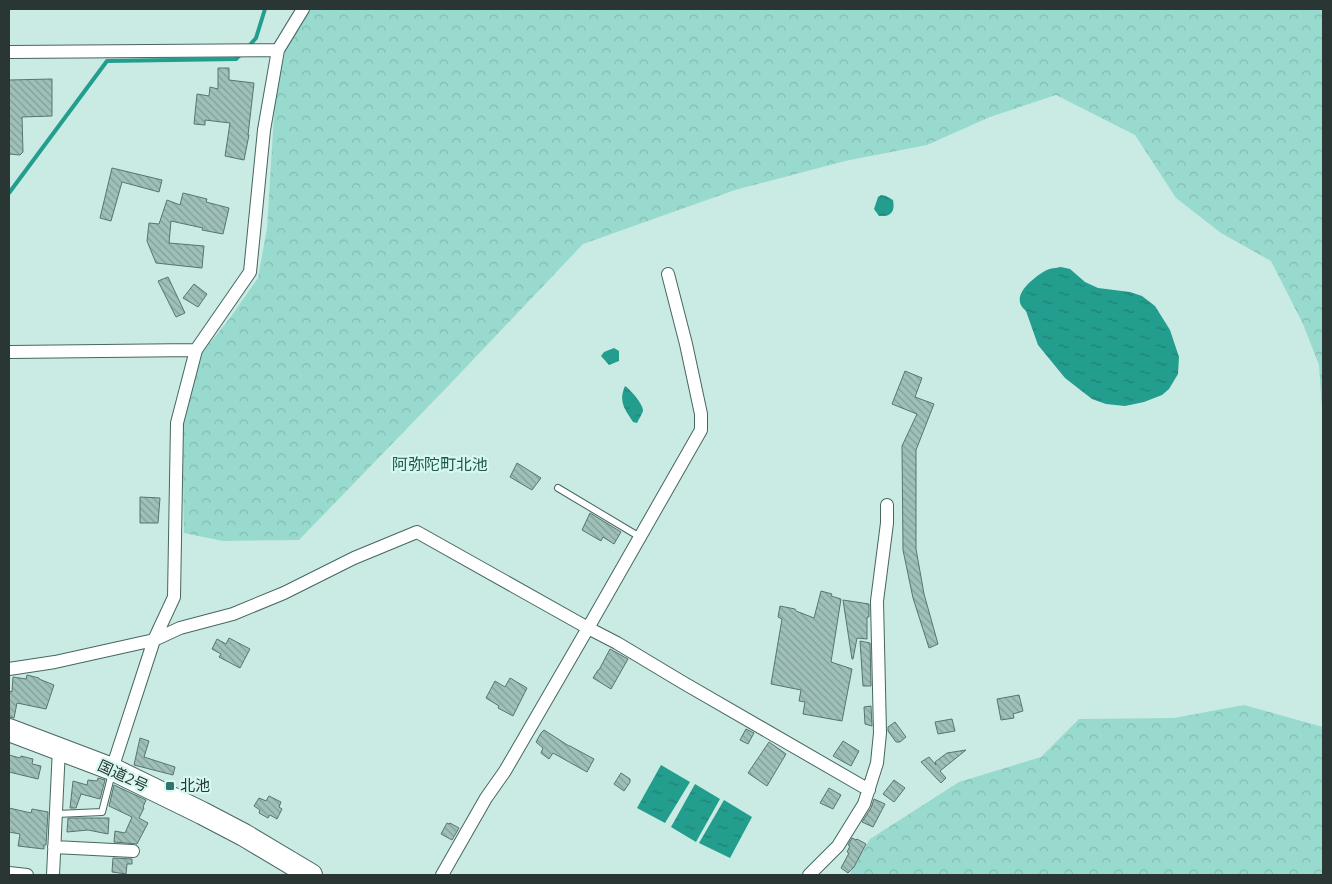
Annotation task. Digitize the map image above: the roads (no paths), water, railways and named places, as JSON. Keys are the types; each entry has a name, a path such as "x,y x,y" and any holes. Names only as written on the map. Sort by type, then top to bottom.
{"highway":[{"name":"国道2号","path":"9,730 59,748 202,813 311,875"}],"street":[{"path":"112,773 154,640 174,597 177,423 196,350 250,272 264,130 278,50 303,9"},
{"path":"9,52 278,50"},
{"path":"442,875 588,628 700,430 700,414 688,353 668,274"},
{"path":"9,352 196,350"},
{"path":"809,875 838,846 864,804 877,763 880,733 877,601 887,523 887,506"},
{"path":"10,671 154,640 180,628 233,614 284,593 354,558 417,532 617,643 869,790"},
{"path":"53,875 59,748"},
{"path":"54,847 106,844 133,851"},
{"path":"9,873 27,875"}],"lane":[{"path":"558,488 640,537"},
{"path":"56,814 102,812 112,773"}],"water":[{"path":"881,195 893,200 893,210 890,214 879,216 874,209 878,197"},
{"path":"1061,267 1070,269 1085,282 1098,288 1130,292 1142,296 1155,306 1170,330 1179,357 1178,374 1169,389 1162,395 1144,402 1125,406 1106,404 1092,399 1065,378 1038,345 1026,311 1021,306 1021,294 1024,288 1040,274 1049,269"},
{"path":"614,348 619,351 619,361 609,365 601,356 604,352"},
{"path":"625,386 636,397 643,408 637,423 633,422 623,405 622,397"},
{"path":"661,765 690,782 665,823 637,808"},
{"path":"695,784 720,799 696,842 671,827"},
{"path":"724,800 752,817 730,858 699,843"}],"waterway":[{"path":"248,47 256,38 265,9"},
{"path":"9,193 107,61 236,59 241,54"}],"place":[{"name":"北池","path":"170,786"}],"district":[{"name":"阿弥陀町北池","path":"440,464"}]}
